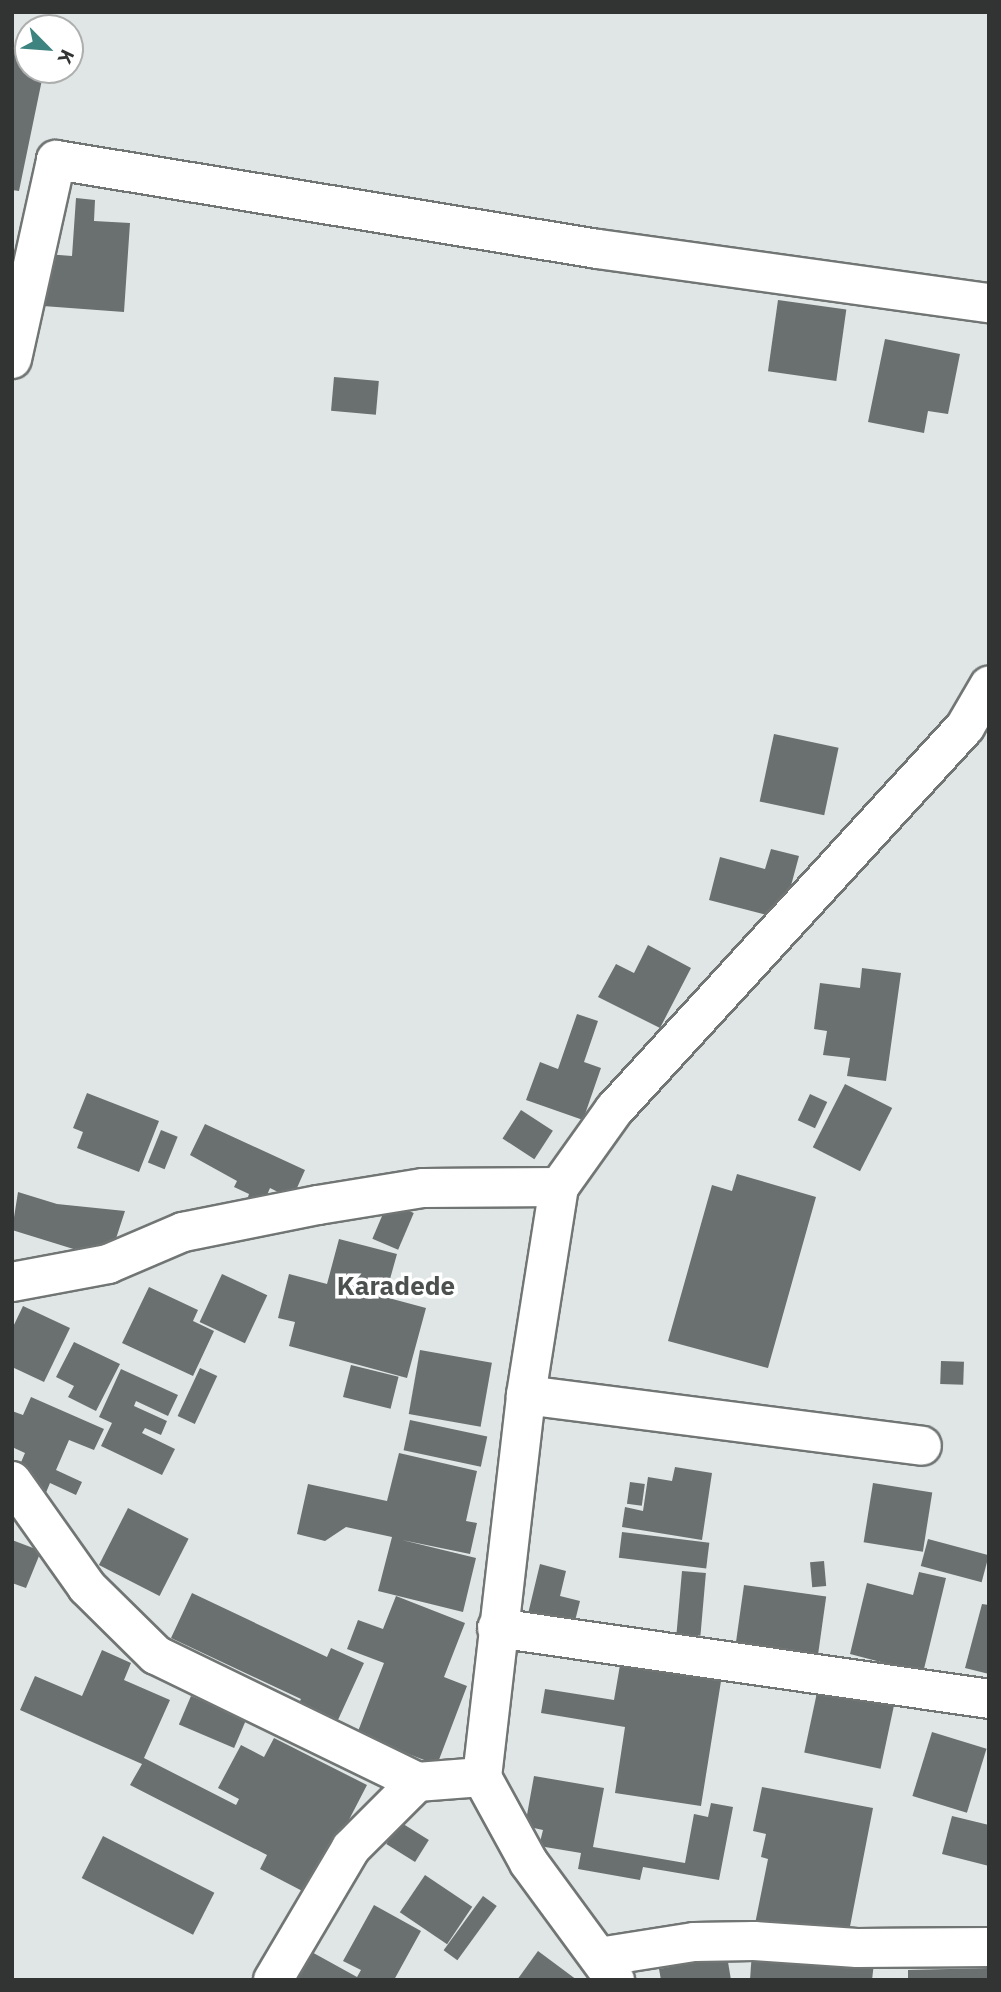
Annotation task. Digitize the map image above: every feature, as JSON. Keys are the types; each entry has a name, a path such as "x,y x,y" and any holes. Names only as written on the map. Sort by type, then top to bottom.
{"street":[{"path":"12,359 56,160 598,249 989,303"},
{"path":"989,686 977,730 614,1110 559,1187 526,1395 497,1628 482,1777 529,1863 607,1968 730,1941 857,1948 989,1947"},
{"path":"12,1282 108,1264 183,1232 318,1205 423,1188 559,1187"},
{"path":"526,1395 922,1446"},
{"path":"12,1481 87,1587 156,1655 417,1782 482,1777"},
{"path":"497,1628 989,1699"},
{"path":"274,1980 351,1848 417,1782"}],"building":[{"path":"13,49 14,84 41,84 19,191 12,190"},
{"path":"76,198 95,200 94,221 130,223 124,312 43,306 46,254 72,256"},
{"path":"778,300 846,310 836,381 768,371"},
{"path":"885,339 960,354 948,414 928,411 924,433 868,422"},
{"path":"334,377 379,381 376,415 331,411"},
{"path":"774,734 839,748 824,815 760,801"},
{"path":"771,849 799,856 782,919 709,900 720,857 765,869"},
{"path":"648,945 691,968 660,1028 598,997 616,964 634,973"},
{"path":"862,968 901,973 886,1081 847,1076 850,1058 823,1055 827,1031 814,1029 820,983 860,988"},
{"path":"577,1014 598,1021 584,1062 601,1068 583,1120 526,1100 540,1062 558,1069"},
{"path":"845,1084 892,1108 860,1171 813,1147"},
{"path":"87,1093 159,1121 139,1172 77,1148 83,1132 73,1128"},
{"path":"810,1094 827,1102 815,1128 798,1120"},
{"path":"521,1110 553,1131 534,1159 502,1139"},
{"path":"205,1124 305,1170 292,1199 270,1188 262,1207 247,1200 249,1194 234,1187 237,1181 190,1155"},
{"path":"161,1130 178,1137 165,1169 148,1162"},
{"path":"737,1174 816,1197 768,1368 668,1341 712,1185 732,1191"},
{"path":"18,1192 57,1204 125,1211 109,1260 12,1230"},
{"path":"388,1202 414,1213 398,1250 372,1239"},
{"path":"339,1239 397,1254 385,1297 426,1308 407,1378 289,1346 295,1322 278,1318 289,1274 327,1284"},
{"path":"222,1274 267,1295 245,1343 200,1322"},
{"path":"149,1287 198,1310 193,1321 214,1331 193,1376 122,1343"},
{"path":"23,1306 70,1328 44,1382 12,1367 12,1329"},
{"path":"74,1342 120,1364 96,1411 68,1397 74,1386 56,1377"},
{"path":"420,1350 492,1363 481,1427 409,1414"},
{"path":"941,1361 964,1362 963,1385 940,1384"},
{"path":"351,1365 399,1377 391,1409 343,1397"},
{"path":"200,1368 217,1376 195,1424 178,1416"},
{"path":"121,1369 178,1395 168,1416 136,1401 134,1406 167,1421 161,1435 145,1428 142,1433 175,1449 162,1475 101,1446 112,1423 99,1417"},
{"path":"31,1397 104,1429 94,1450 69,1440 56,1470 82,1482 76,1495 50,1483 45,1495 13,1481 25,1453 12,1447 12,1411 23,1415"},
{"path":"410,1420 487,1436 481,1467 404,1450"},
{"path":"399,1453 477,1471 466,1521 477,1523 470,1554 402,1540 476,1558 463,1612 378,1591 392,1537 346,1527 325,1541 297,1534 308,1484 387,1501"},
{"path":"675,1467 712,1473 702,1540 622,1527 625,1507 643,1511 648,1477 672,1481"},
{"path":"630,1482 645,1484 642,1506 627,1504"},
{"path":"873,1483 932,1492 923,1552 864,1542"},
{"path":"128,1508 189,1539 160,1596 99,1565"},
{"path":"622,1532 709,1543 706,1569 619,1558"},
{"path":"928,1539 989,1555 982,1582 921,1566"},
{"path":"12,1540 41,1551 26,1588 12,1583"},
{"path":"824,1561 826,1586 812,1587 810,1562"},
{"path":"540,1564 566,1571 560,1596 580,1601 573,1629 527,1618"},
{"path":"682,1571 706,1573 700,1636 677,1634"},
{"path":"919,1572 946,1578 923,1673 850,1654 867,1583 913,1595"},
{"path":"744,1585 826,1597 818,1658 735,1646"},
{"path":"192,1593 327,1657 331,1648 364,1663 332,1733 293,1715 301,1699 171,1638"},
{"path":"396,1596 465,1623 444,1677 467,1686 437,1765 357,1734 384,1663 347,1649 358,1620 383,1629"},
{"path":"982,1604 989,1605 989,1674 965,1668"},
{"path":"102,1650 131,1663 124,1680 170,1700 144,1758 236,1805 239,1799 218,1788 241,1745 264,1757 274,1738 367,1785 310,1895 260,1869 267,1855 130,1785 142,1764 20,1710 35,1676 82,1696"},
{"path":"621,1659 722,1675 701,1806 615,1793 625,1727 541,1713 545,1689 614,1700"},
{"path":"819,1683 895,1699 881,1769 804,1752"},
{"path":"191,1696 246,1719 234,1748 179,1725"},
{"path":"932,1732 987,1749 967,1813 912,1796"},
{"path":"534,1776 604,1788 593,1847 685,1863 694,1814 708,1817 711,1803 733,1807 719,1880 643,1867 640,1880 578,1869 581,1853 539,1846 543,1830 525,1826"},
{"path":"762,1787 873,1808 847,1942 755,1924 768,1859 761,1857 766,1834 753,1831"},
{"path":"952,1816 989,1825 989,1866 942,1854"},
{"path":"400,1822 429,1840 415,1862 386,1844"},
{"path":"103,1836 214,1893 193,1935 82,1878"},
{"path":"425,1875 472,1907 447,1944 400,1912"},
{"path":"483,1896 497,1906 457,1960 444,1950"},
{"path":"374,1905 421,1931 394,1980 280,1980 299,1945 357,1977 361,1970 343,1961"},
{"path":"538,1951 577,1980 517,1980"},
{"path":"752,1951 874,1963 872,1980 750,1980"},
{"path":"727,1956 731,1980 661,1980 659,1969"},
{"path":"989,1968 989,1980 908,1980 908,1970"}],"district":[{"name":"Karadede","path":"396,1286"}]}
